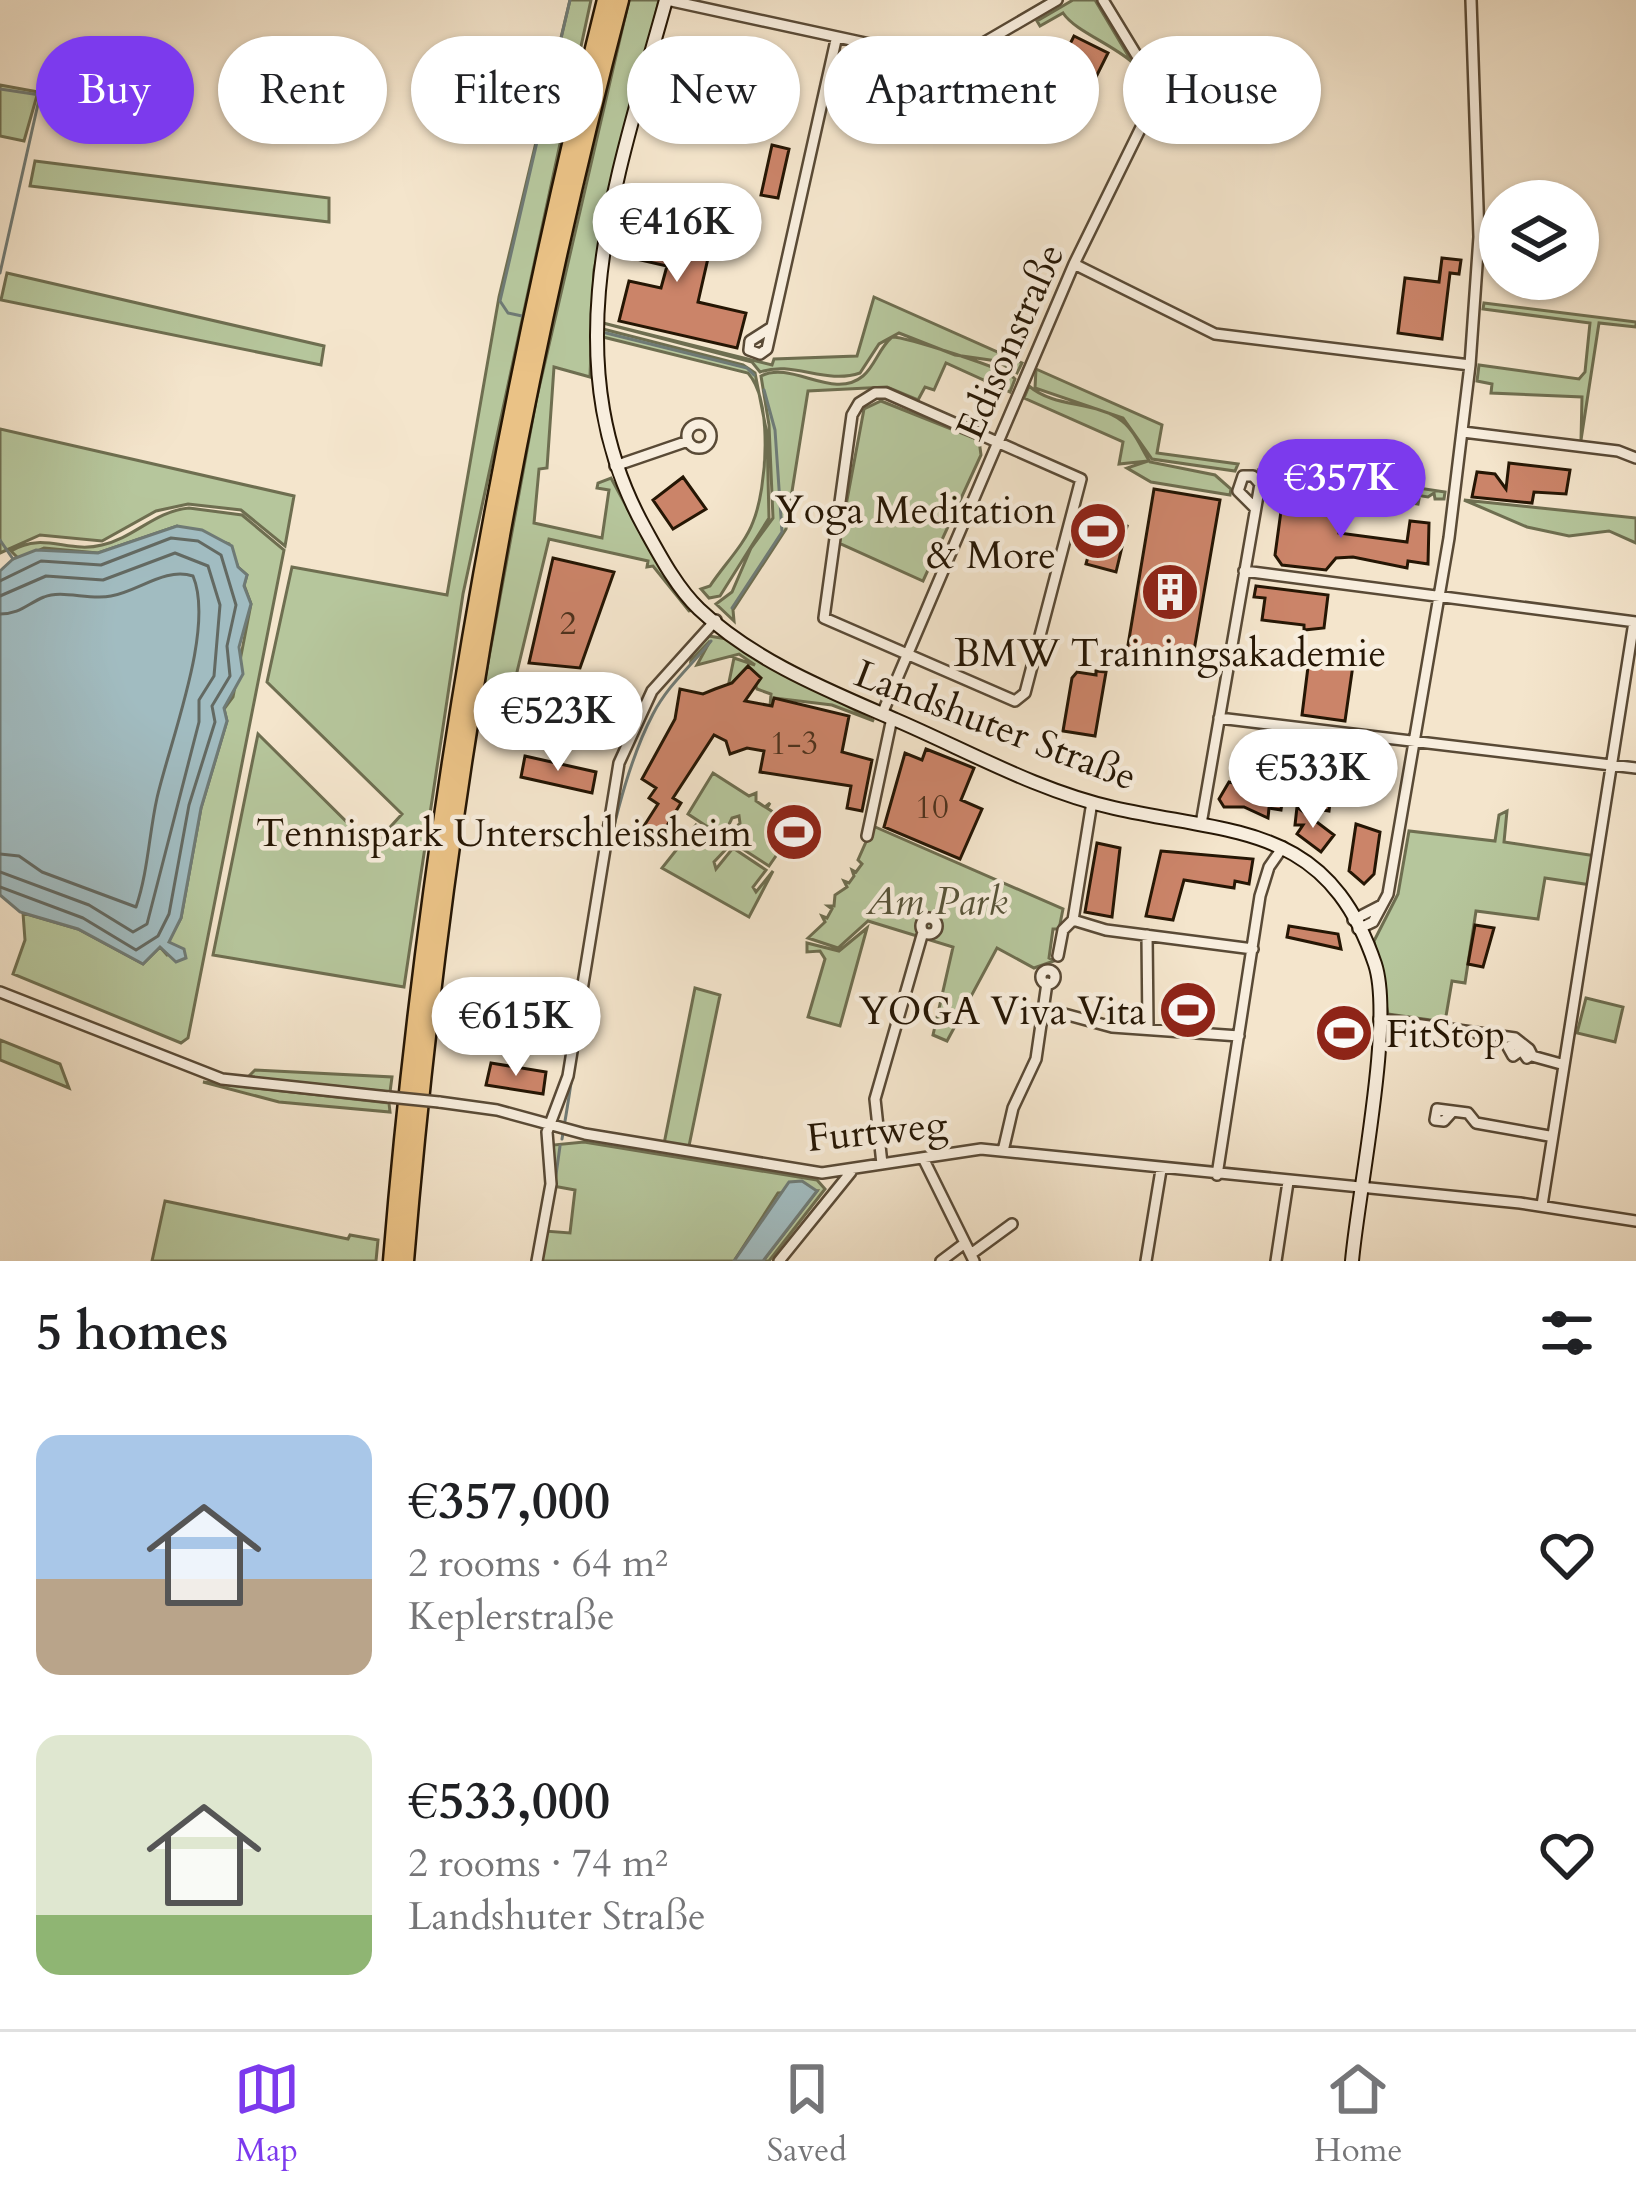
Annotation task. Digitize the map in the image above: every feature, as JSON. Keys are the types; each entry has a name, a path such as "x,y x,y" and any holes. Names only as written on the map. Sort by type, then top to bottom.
{"highway":[{"path":"392,1261 434,872 477,594 529,326 606,0"},
{"path":"405,1261 447,880 490,598 538,351 620,0"}],"main road":[{"name":"Landshuter Straße","path":"666,0 605,235 596,300 598,400 615,466 688,597 776,664 1092,802 1247,832 1283,847 1325,880 1374,962 1378,999 1352,1261"}],"street":[{"path":"666,0 824,37"},
{"path":"996,36 1058,0"},
{"name":"Edisonstraße","path":"867,836 887,716 905,657 1074,264 1139,135 1153,94 1151,79 1102,0"},
{"path":"1356,925 1382,904 1439,597 1463,432 1480,237 1471,0"},
{"path":"772,327 824,94"},
{"path":"1074,264 1215,334 1470,365"},
{"path":"886,394 1076,474 1083,484 1021,697 1009,701 905,657 836,628 821,609 852,416 868,396 886,394"},
{"path":"1463,432 1636,458"},
{"path":"615,466 688,441"},
{"path":"1201,824 1253,507"},
{"path":"1244,572 1635,622 1549,1136 1542,1205"},
{"path":"537,1261 551,1184 550,1124 568,1076 619,763 652,692 716,620"},
{"path":"1219,718 1636,768"},
{"path":"1058,956 1063,930 1073,920 1092,802"},
{"path":"1216,1175 1266,876 1283,847"},
{"path":"1073,920 1253,949"},
{"path":"882,1164 875,1099 923,932"},
{"path":"1147,934 1148,1028"},
{"path":"1003,1151 1013,1108 1036,1059 1047,983"},
{"name":"Furtweg","path":"0,992 222,1079 439,1102 822,1173 1003,1151 1542,1205 1636,1221"},
{"path":"1046,1009 1112,1027 1239,1036"},
{"path":"1379,1019 1522,1048 1562,1064"},
{"path":"1453,1112 1468,1113 1476,1123 1549,1136"},
{"path":"923,1158 972,1258 1012,1224"},
{"path":"779,1261 853,1170"},
{"path":"1146,1261 1161,1170"},
{"path":"822,1173 834,1190"},
{"path":"1276,1261 1288,1182"},
{"path":"941,1261 964,1243"}],"green space":[{"path":"570,0 591,0 583,36 561,36"},
{"path":"629,0 659,0 650,36 627,36 627,133 594,270 590,377 554,367 547,468 539,469 534,523 602,538 609,490 597,488 611,478 652,554 695,610 689,611 653,566 647,567 648,561 549,539 517,672 525,687 632,713 634,721 483,690 536,401 596,144 603,144 603,112"},
{"path":"1073,0 1095,0 1123,47 1123,56 1063,13 1040,26 1037,21"},
{"path":"0,85 36,92 24,141 0,136"},
{"path":"536,144 560,144 463,594 404,987 213,955 258,734 372,847 402,814 267,682 292,567 447,595 499,297"},
{"path":"35,161 329,198 329,222 30,186"},
{"path":"7,273 324,346 321,365 1,300"},
{"path":"874,297 1022,363 1017,373 997,361 955,355 899,333 879,344 860,373 760,372 752,362 603,323 772,365 774,359 857,356"},
{"path":"1484,303 1636,322 1636,327 1599,323 1581,440 1582,397 1491,393 1492,384 1477,381 1479,365 1579,379 1585,372 1590,323 1483,309"},
{"path":"603,329 743,365 755,373 760,400 748,373 603,337"},
{"path":"892,337 1008,374 1015,379 1010,392 946,363 934,390 925,387 918,400 887,387 808,391 786,529 733,610 734,621 716,604 732,592 751,548 773,518 769,425 761,376 786,373 826,383 851,383 867,372"},
{"path":"1036,369 1162,425 1157,453 1238,464 1235,471 1152,459 1123,418 1035,388"},
{"path":"1029,386 1051,398 1111,414 1131,430 1150,462 1215,475 1231,489 1230,495 1151,482 1127,468 1148,461 1119,464 1123,442 1024,398"},
{"path":"881,401 979,440 981,455 923,581 839,543 864,409"},
{"path":"762,410 767,434 769,518 720,596 709,598 701,589 710,586 739,547 758,507 765,445"},
{"path":"0,429 294,496 285,546 241,510 188,504 156,511 102,541 40,535 0,553"},
{"path":"1279,467 1445,492 1444,499 1435,499 1434,493 1428,497 1257,470"},
{"path":"1272,478 1419,499 1418,504 1353,494 1332,508 1294,502 1277,506 1264,497"},
{"path":"1464,500 1636,518 1636,543 1609,531 1569,536 1527,527"},
{"path":"189,508 242,515 284,550 188,1038 181,1043 13,974 25,940 23,913 78,929 143,964 160,947 167,955 179,950 168,942 181,918 201,808 227,721 224,709 233,697 251,604 244,585 247,575 238,567 229,544 177,526 98,553 44,548 19,559 11,551 34,543 102,545"},
{"path":"709,636 727,639 874,721 832,705 775,698 770,706 771,694 757,689 748,666 728,687 734,658 755,665 739,654 697,665 710,641 691,660 692,653"},
{"path":"713,773 749,796 756,793 756,801 765,807 770,803 767,808 776,814 780,810 785,821 790,815 806,825 803,829 789,820 771,843 780,850 769,866 727,839 740,823 739,816 732,818 723,837 688,814"},
{"path":"1507,811 1504,842 1596,856 1591,885 1545,878 1538,919 1476,911 1465,983 1452,981 1445,1022 1388,1014 1374,941 1398,894 1409,831 1495,841 1499,815"},
{"path":"696,825 729,846 714,862 716,869 733,848 766,870 753,887 756,892 773,871 749,917 662,868"},
{"name":"Am Park","path":"873,826 1063,909 1059,929 1053,929 1049,958 1054,961 1034,968 997,948 947,1041 933,1035 953,947 868,921 838,948 808,938 825,922 822,916 827,918 832,909 828,906 834,906 835,895 847,887 844,881 849,883 852,870 856,872 862,864 858,860"},
{"path":"867,928 840,1026 808,1017 825,959 820,951 807,952 807,943 839,951"},
{"path":"695,988 720,995 689,1146 664,1144"},
{"path":"1586,998 1623,1007 1615,1042 1577,1033"},
{"path":"0,1040 60,1064 69,1088 0,1060"},
{"path":"255,1070 392,1077 390,1092 248,1077"},
{"path":"203,1082 389,1103 390,1112 279,1102"},
{"path":"584,1142 817,1180 825,1189 769,1261 763,1261 817,1191 778,1193 734,1261 540,1261 545,1231 570,1233 575,1190 553,1186 553,1145"},
{"path":"165,1201 348,1239 350,1235 378,1240 376,1261 152,1261"}],"water":[{"path":"177,526 202,530 232,546 238,567 247,575 244,586 251,604 239,647 243,674 224,708 227,721 201,808 181,918 169,942 184,949 186,958 176,962 160,947 143,964 78,929 20,912 0,895 0,571 13,559 36,550 98,553"},
{"path":"802,1181 817,1191 763,1261 734,1261 789,1182"}],"building":[{"path":"1099,48 1108,53 1099,71"},
{"path":"772,145 789,149 778,198 761,195"},
{"path":"637,215 714,232 698,302 746,313 737,348 619,321 629,281 661,288 667,266 628,257"},
{"path":"1442,258 1461,260 1459,274 1450,273 1442,339 1398,333 1405,278 1439,282"},
{"path":"1509,463 1570,470 1566,494 1534,492 1532,503 1472,497 1477,472 1495,474 1506,489"},
{"path":"683,477 706,509 673,529 653,500"},
{"name":"BMW Trainingsakademie","path":"1154,489 1220,500 1191,668 1126,657"},
{"path":"1290,503 1333,508 1341,519 1339,533 1407,542 1410,521 1429,523 1428,564 1408,561 1407,568 1353,557 1336,558 1326,570 1282,565 1275,555 1281,511"},
{"path":"1098,518 1127,526 1116,572 1086,564"},
{"path":"553,558 614,572 580,668 529,663"},
{"path":"1256,586 1328,595 1324,628 1304,630 1304,625 1262,620 1265,598 1254,597"},
{"path":"1309,659 1353,665 1345,721 1302,715"},
{"path":"748,666 761,678 745,701 772,706 774,698 849,716 842,752 872,760 862,811 847,808 851,786 760,772 764,751 747,748 730,754 726,741 714,735 673,798 681,803 658,840 642,829 658,804 649,798 656,788 642,779 675,719 680,689 703,694 732,683"},
{"path":"1096,671 1106,672 1095,736 1063,731 1072,678 1077,672 1096,675"},
{"path":"1315,743 1360,749 1355,783 1333,780 1329,811 1297,806 1298,797 1308,799"},
{"path":"926,749 974,768 961,800 982,809 960,859 884,827 905,753 922,760"},
{"path":"525,756 596,772 592,793 521,777"},
{"path":"1245,760 1264,764 1263,771 1286,775 1281,810 1269,808 1268,818 1244,807 1224,807 1219,799 1229,782 1245,786 1254,798 1259,771 1244,768"},
{"path":"1297,807 1334,835 1321,852 1297,834 1303,825 1295,825"},
{"path":"1356,824 1380,832 1374,874 1364,884 1349,871"},
{"path":"1097,843 1120,848 1112,917 1085,912"},
{"path":"1161,851 1253,859 1249,884 1235,881 1234,888 1184,880 1173,920 1146,916"},
{"path":"1475,925 1494,928 1483,967 1468,964"},
{"path":"1289,926 1338,934 1341,949 1287,937"},
{"path":"491,1063 546,1072 543,1094 486,1085"}],"waterway":[{"path":"522,316 508,313 500,301 570,0"},
{"path":"0,89 40,95 0,273"},
{"path":"606,333 747,368 754,375"},
{"path":"732,608 782,532 775,430 764,390"},
{"path":"0,540 13,559"},
{"path":"565,1121 597,912 620,804 653,714 711,641"},
{"path":"562,1139 563,1133"},
{"path":"555,1182 560,1146"}],"place":[{"name":"Yoga Meditation & More","path":"1098,531"},
{"name":"BMW Trainingsakademie","path":"1170,592"},
{"name":"Tennispark Unterschleissheim","path":"794,832"},
{"name":"YOGA Viva Vita","path":"1188,1010"},
{"name":"FitStop","path":"1344,1033"}]}
